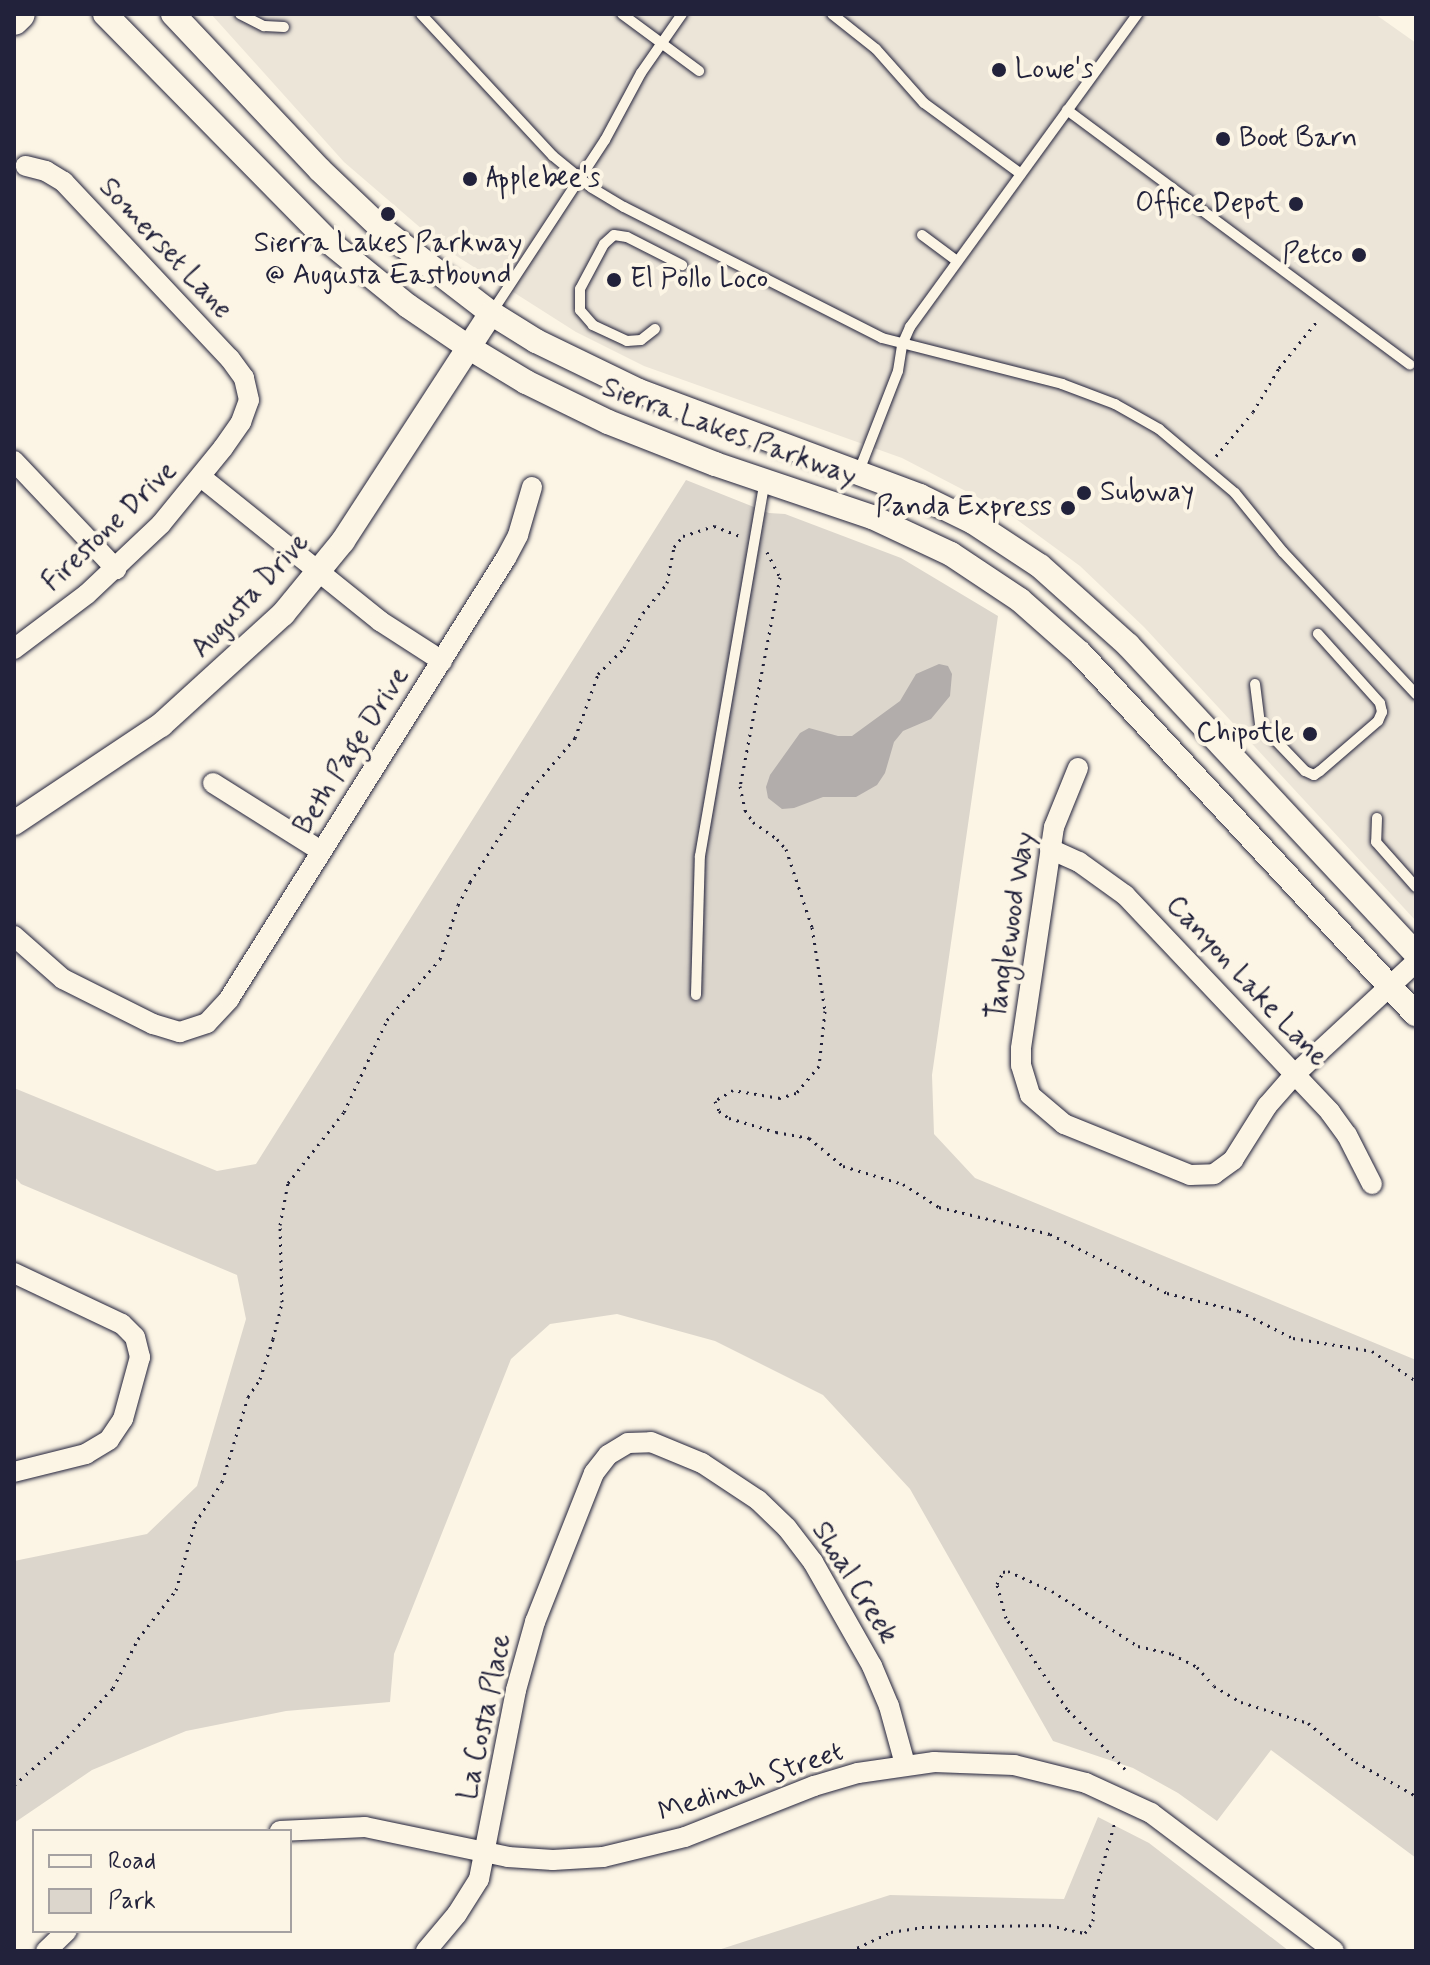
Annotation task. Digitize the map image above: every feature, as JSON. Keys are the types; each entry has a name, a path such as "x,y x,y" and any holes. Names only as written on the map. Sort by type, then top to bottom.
{"main road":[{"path":"14,20 20,14"}],"street":[{"name":"Sierra Lakes Parkway","path":"105,14 328,241 408,306 468,347 526,382 608,422 872,517 951,554 1020,600 1080,653 1416,1014"},
{"name":"Sierra Lakes Parkway","path":"173,14 320,170 382,229 491,313 536,341 639,391 859,471 956,513 1040,566 1128,645 1416,954"},
{"name":"Somerset Lane","path":"26,166 46,171 64,182 230,359 248,389"},
{"name":"Augusta Drive","path":"14,823 161,725 239,657 319,572 343,541 491,313"},
{"name":"Firestone Drive","path":"14,649 116,569 201,477 241,422 248,389"},
{"path":"14,461 116,569"},
{"path":"201,477 380,621 442,661"},
{"name":"Beth Page Drive","path":"14,936 43,965 82,990 166,1029 195,1030 207,1023 229,999 442,661 518,535 532,487"},
{"name":"Tanglewood Way","path":"1078,768 1060,807 1050,849 1021,1049 1023,1073 1030,1095 1064,1124 1190,1175 1214,1174 1233,1160 1267,1106 1295,1074"},
{"path":"213,783 321,851"},
{"name":"Canyon Lake Lane","path":"1050,849 1087,866 1125,895 1295,1074 1347,1135 1372,1184"},
{"path":"1295,1074 1416,962"},
{"path":"14,1273 113,1318 135,1337 140,1366 123,1419 109,1440 86,1454 14,1472"},
{"name":"Shoal Creek","path":"617,1448 628,1443 651,1442 702,1463 739,1485 787,1528 813,1562 872,1666 889,1706 905,1764"},
{"name":"La Costa Place","path":"426,1951 457,1914 479,1879 487,1853 528,1644 594,1473 617,1448"},
{"name":"Medinah Street","path":"292,1830 365,1827 487,1853 553,1860 630,1852 685,1837 814,1786 905,1764 961,1762 1014,1765 1101,1788 1171,1825 1334,1951"},
{"path":"46,1951 65,1933"}],"lane":[{"path":"240,14 264,26 284,27"},
{"path":"421,14 542,145 578,178 624,207 871,334 902,345 1062,384 1115,404 1159,429 1235,493 1283,552 1416,694"},
{"path":"622,14 699,71"},
{"path":"491,313 605,140 641,73 682,14"},
{"path":"832,14 869,43 924,103 1021,174"},
{"path":"859,471 898,371 902,345 910,327 1137,14"},
{"path":"1067,110 1410,365"},
{"path":"655,329 634,341 607,332 583,316 578,302 580,289 604,244 614,235 627,237 682,265"},
{"path":"922,235 957,261"},
{"path":"696,995 700,856 765,481"},
{"path":"1255,684 1260,724 1305,771 1314,775 1320,771 1378,721 1382,712 1380,703 1318,634"},
{"path":"1377,818 1376,842 1416,887"}],"path":[{"path":"1216,456 1253,412 1279,368 1317,321"},
{"path":"14,1785 62,1743 113,1688 138,1639 176,1590 195,1523 222,1482 248,1397 260,1379 273,1339 282,1302 280,1225 288,1183 344,1112 387,1020 440,959 458,905 470,882 527,794 575,738 598,674 624,648 643,613 667,583 674,547 683,536 714,526 731,530 768,552 780,577 770,646 761,666 740,786 745,810 753,822 786,849 812,927 825,1011 819,1066 796,1093 780,1098 733,1090 715,1101 719,1111 729,1118 809,1138 843,1166 903,1184 939,1207 1050,1234 1167,1293 1239,1311 1273,1332 1372,1351 1416,1381"},
{"path":"1125,1769 1067,1709 1006,1618 997,1584 1003,1572 1008,1571 1052,1591 1138,1646 1172,1654 1197,1667 1214,1686 1241,1702 1308,1723 1346,1755 1416,1796"},
{"path":"850,1951 891,1932 922,1927 1049,1925 1085,1933 1093,1921 1094,1896 1115,1822"}],"shaded area":[{"path":"211,14 1375,14 1416,43 1416,921 1144,627 1080,566 1008,513 902,458 644,366 576,332 444,248 344,162"},
{"path":"939,664 948,666 952,674 950,696 931,719 903,731 894,742 885,773 877,785 856,797 823,797 794,808 782,809 768,798 766,787 770,775 800,733 809,728 838,736 852,736 900,701 916,674"}],"green space":[{"path":"686,480 769,513 785,514 901,558 998,616 932,1075 934,1134 975,1178 1416,1360 1416,1858 1271,1750 1217,1821 1178,1793 1133,1768 1053,1741 910,1489 823,1395 715,1341 617,1314 550,1324 511,1359 394,1654 390,1702 286,1711 186,1731 92,1770 14,1823 14,1561 147,1534 197,1486 246,1319 237,1275 21,1184 14,1176 14,1088 217,1171 256,1164"},
{"path":"1098,1817 1149,1843 1289,1951 715,1951 890,1895 1064,1899"}],"place":[{"name":"Lowe's","path":"999,70"},
{"name":"Boot Barn","path":"1223,139"},
{"name":"Applebee's","path":"470,179"},
{"name":"Office Depot","path":"1296,204"},
{"name":"Sierra Lakes Parkway @ Augusta Eastbound","path":"388,214"},
{"name":"Petco","path":"1359,255"},
{"name":"El Pollo Loco","path":"614,280"},
{"name":"Subway","path":"1084,493"},
{"name":"Panda Express","path":"1068,508"},
{"name":"Chipotle","path":"1310,734"}]}
